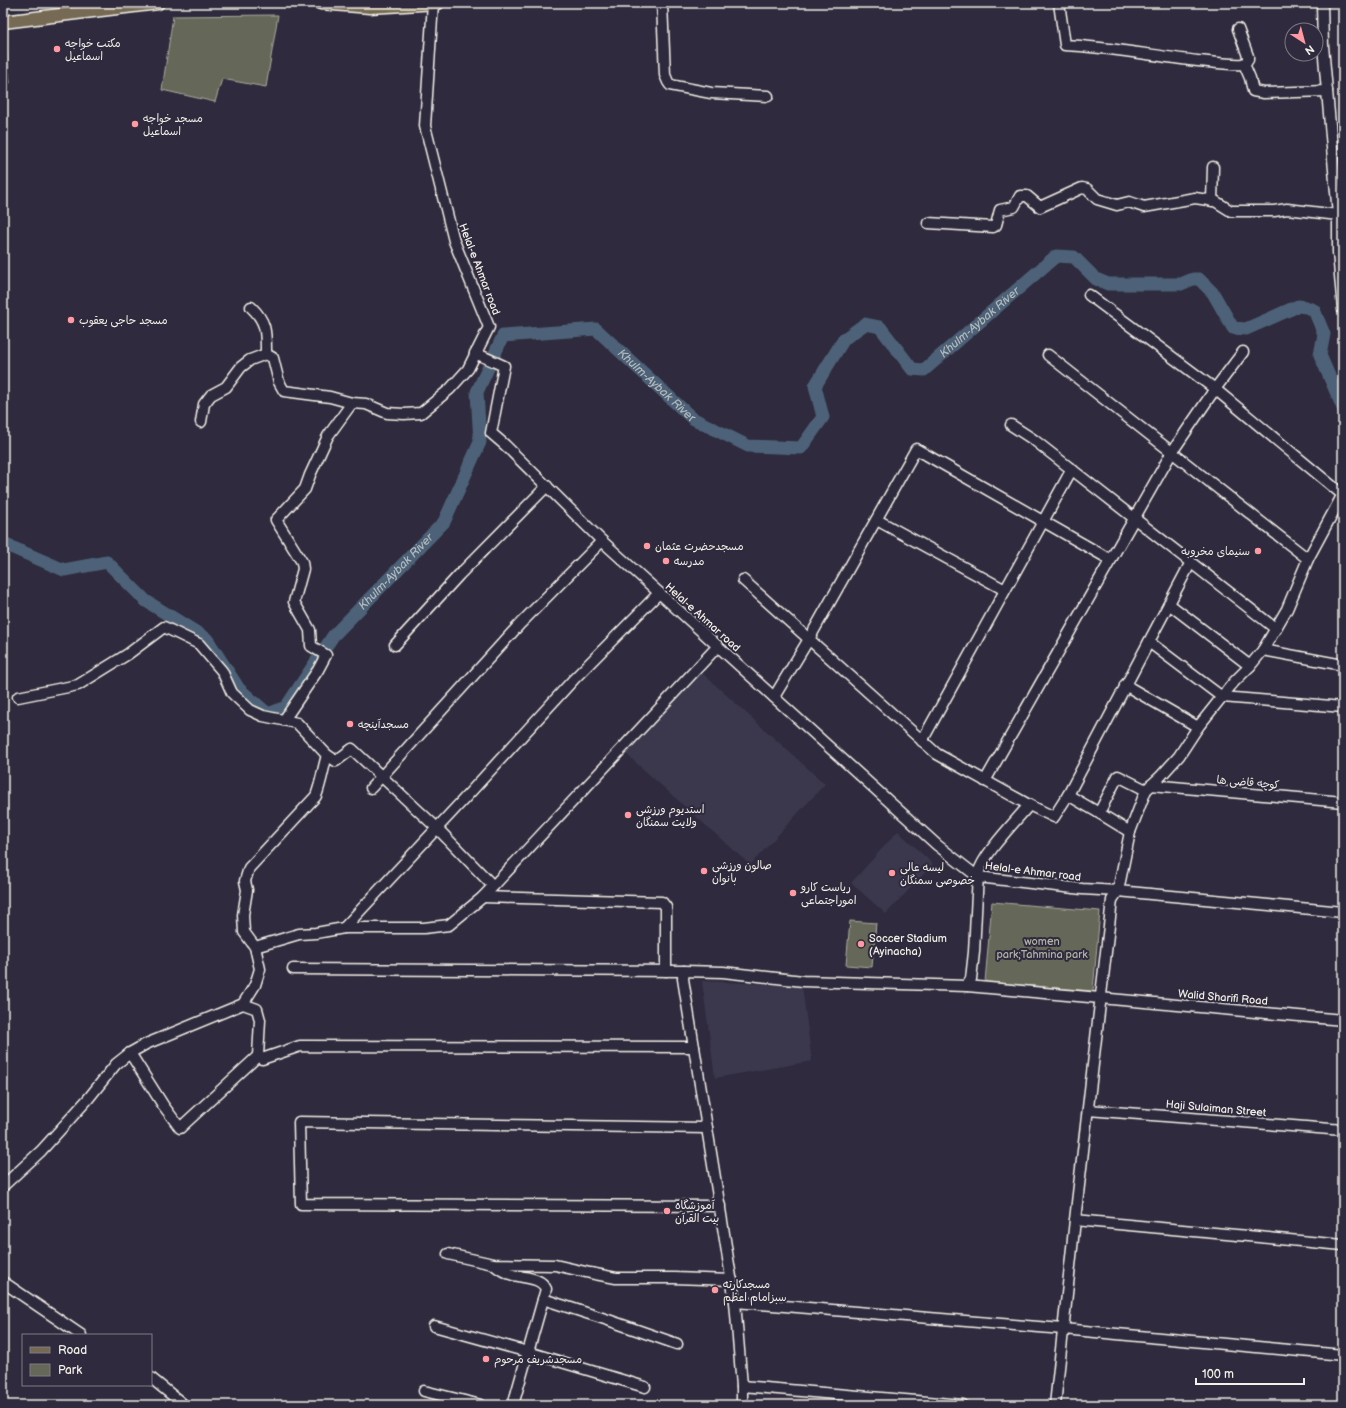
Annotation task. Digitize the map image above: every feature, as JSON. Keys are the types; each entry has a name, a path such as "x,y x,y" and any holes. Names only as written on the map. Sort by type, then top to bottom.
{"main road":[{"path":"3,22 158,3"},
{"path":"320,3 370,6 438,3"}],"street":[{"name":"Helal-e Ahmar road","path":"433,3 425,126 454,241 489,327 475,353 504,366 491,433 602,541 659,593 937,845 978,876 1082,889 1343,912"},
{"path":"662,3 665,75 670,85 710,93 768,96"},
{"path":"1059,3 1065,45 1084,46 1180,59 1244,64 1248,60 1248,56 1238,29"},
{"path":"1322,3 1323,46 1338,215 1343,310"},
{"path":"1244,64 1250,78 1253,91 1264,93 1327,91"},
{"path":"1212,200 1213,168"},
{"path":"928,223 993,227 996,225 1000,210 1014,207 1020,196 1027,196 1040,207 1082,188 1086,189 1097,199 1117,205 1129,202 1144,207 1195,198 1212,200 1231,211 1274,211 1287,209 1338,215"},
{"path":"1055,1405 1112,900 1118,891 1130,832 1148,788 1179,756 1198,727 1233,682 1250,666 1263,650 1287,609 1308,559 1343,494 1215,389 1089,295"},
{"path":"251,307 263,320 266,332 266,354"},
{"path":"985,781 1172,452 1242,352"},
{"path":"266,354 273,358 279,382 284,391 330,397 366,404 387,413 404,414 421,413 450,389 468,369 475,353"},
{"path":"201,422 204,404 211,395 226,387 241,367 250,360 266,354"},
{"path":"1048,355 1308,559"},
{"path":"284,720 318,670 326,655 311,646 310,630 294,602 303,568 302,562 276,520 305,489 328,436 352,402"},
{"path":"1011,425 1034,440 1072,469 1276,629"},
{"path":"774,697 809,640 916,449 1111,560"},
{"path":"922,741 1072,469"},
{"path":"395,645 459,575 547,486"},
{"path":"876,520 1005,590"},
{"path":"371,788 474,673 602,541"},
{"path":"743,580 937,754 1029,805 1054,817 1068,795 1191,562"},
{"path":"344,928 574,678 659,593"},
{"path":"1169,604 1250,666"},
{"path":"18,697 78,686 128,654 164,627 199,644 222,671 232,693 250,710 263,716 297,723 327,755 336,760 352,749 437,828 493,886"},
{"path":"1149,642 1222,696 1343,707"},
{"path":"255,947 299,934 316,933 344,928 424,928 449,925 483,897 718,646"},
{"path":"1263,650 1343,665"},
{"path":"1126,685 1198,727"},
{"path":"3,1186 41,1151 88,1099 116,1064 130,1052 243,1004 254,985 260,969 255,947 244,932 243,915 246,890 245,881 249,868 316,796 321,783 322,771 327,755"},
{"path":"1099,813 1118,776 1148,788"},
{"name":"کوچه قاضی ها","path":"1148,788 1343,802"},
{"path":"1068,795 1130,832"},
{"path":"967,986 971,979 974,952 978,876 980,867 987,855 1029,805"},
{"path":"483,897 662,902 666,907 666,971"},
{"name":"Walid Sharifi Road","path":"293,969 723,972 803,981 967,986 1343,1020"},
{"path":"684,971 683,979 735,1302 742,1386 742,1405"},
{"path":"130,1052 139,1069 180,1128 258,1056 260,1020 257,1009 243,1004"},
{"path":"258,1056 262,1059 300,1046 694,1047"},
{"name":"Haji Sulaiman Street","path":"1088,1110 1343,1130"},
{"path":"707,1128 299,1122 301,1204 720,1206"},
{"path":"1075,1220 1343,1245"},
{"path":"448,1254 493,1264 555,1265 616,1278 732,1280"},
{"path":"493,1264 501,1270 512,1274 540,1281 544,1284 546,1289 513,1405"},
{"path":"3,1282 79,1334"},
{"path":"543,1299 677,1344"},
{"path":"735,1302 1063,1329 1343,1355"},
{"path":"434,1326 645,1387"},
{"path":"152,1379 184,1405"},
{"path":"742,1386 963,1405"},
{"path":"424,1391 481,1405"}],"shaded area":[{"path":"700,671 825,784 750,865 624,752"},
{"name":"لیسه عالی خصوصی سمنگان","path":"898,831 933,864 886,914 851,883"},
{"path":"702,981 802,986 812,1061 715,1078"}],"green space":[{"path":"278,15 266,87 222,79 215,102 162,90 173,16"},
{"path":"3,27 10,83 3,85"},
{"name":"women park;Tahmina park","path":"992,902 1100,911 1093,991 985,982"},
{"name":"Soccer Stadium (Ayinacha)","path":"850,921 876,923 872,967 846,965"}],"waterway":[{"name":"Khulm-Aybak River","path":"3,542 11,547 64,570 107,562 146,601 207,639 239,689 268,714 286,707 333,636 444,522 480,442 477,392 503,336 596,329 692,418 748,446 801,448 823,417 815,386 844,339 865,324 880,327 912,369 924,370 1056,256 1074,257 1096,279 1108,284 1181,284 1193,279 1199,279 1213,293 1233,328 1246,329 1298,306 1314,310 1324,334 1320,355 1343,408"}],"place":[{"name":"مکتب خواجه اسماعیل","path":"57,49"},
{"name":"مسجد خواجه اسماعیل","path":"135,124"},
{"name":"مسجد حاجی یعقوب","path":"71,320"},
{"name":"مسجدحضرت عثمان","path":"647,546"},
{"name":"سنیمای مخروبه","path":"1258,551"},
{"name":"مدرسه","path":"666,561"},
{"name":"مسجدآینچه","path":"350,724"},
{"name":"استدیوم ورزشی ولایت سمنگان","path":"628,815"},
{"name":"صالون ورزشی بانوان","path":"704,871"},
{"name":"لیسه عالی خصوصی سمنگان","path":"892,873"},
{"name":"ریاست کارو اموراجتماعی","path":"793,893"},
{"name":"Soccer Stadium (Ayinacha)","path":"861,944"},
{"name":"آموزشگاه بیت القرآن","path":"667,1211"},
{"name":"مسجدکارته سبزامام اعظم","path":"715,1290"},
{"name":"مسجدشریف مرحوم","path":"486,1359"}]}
